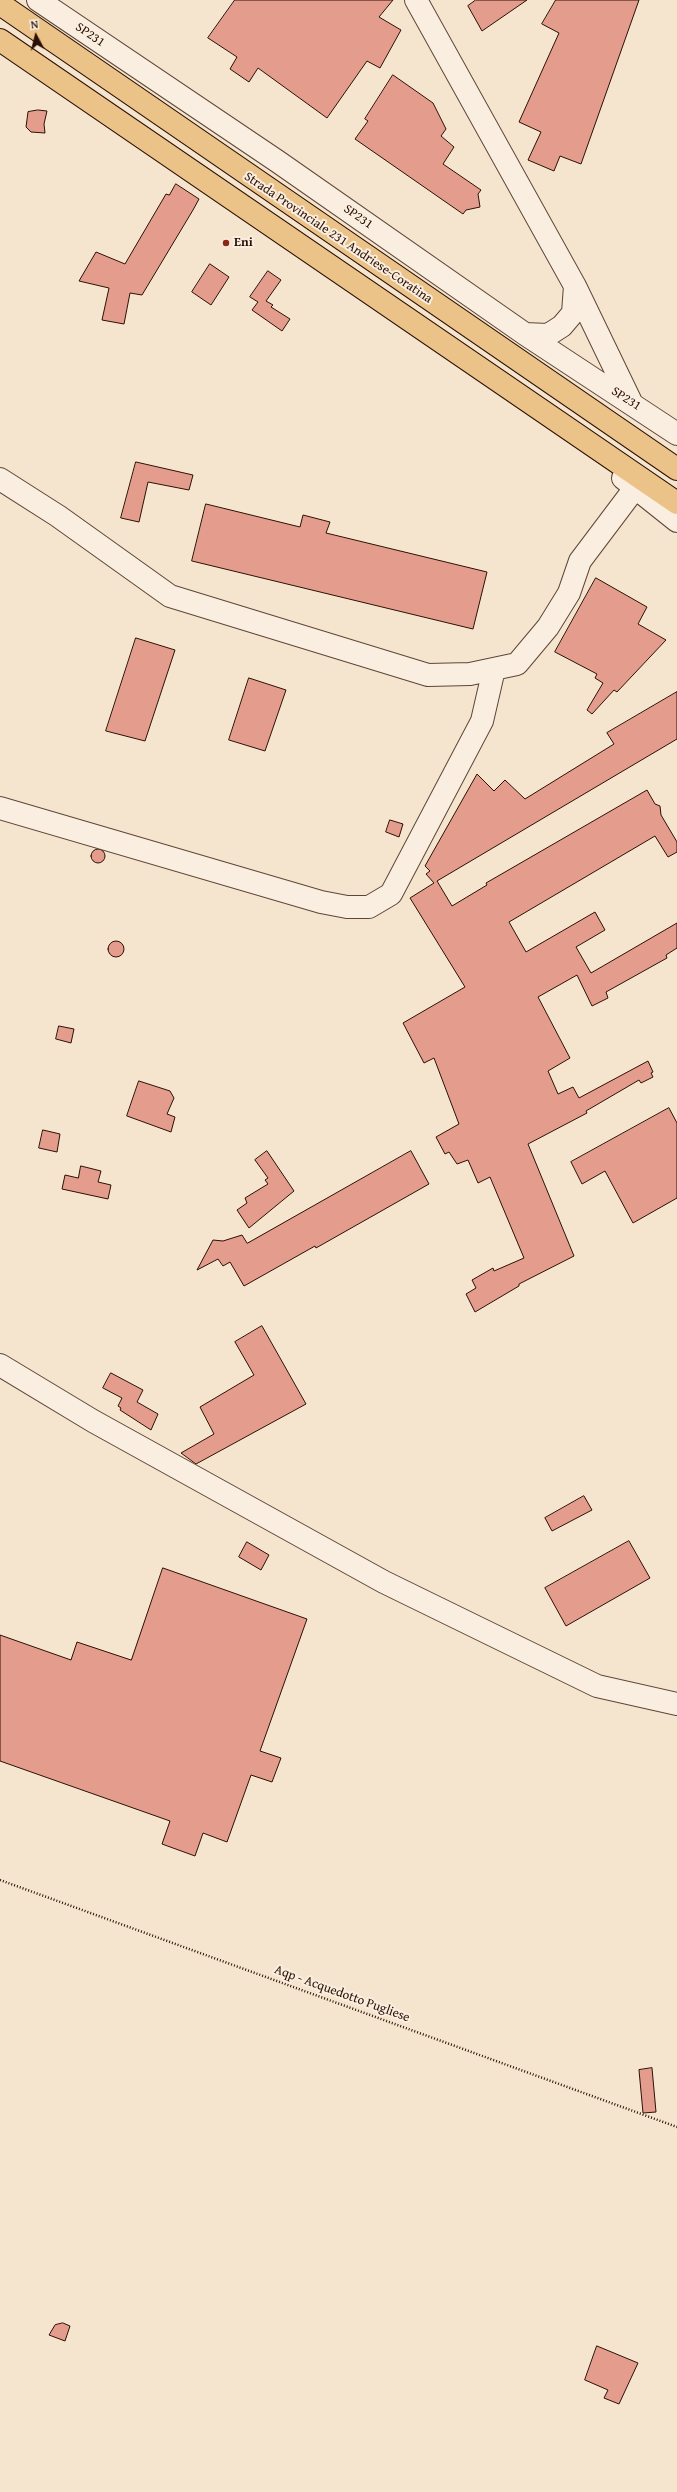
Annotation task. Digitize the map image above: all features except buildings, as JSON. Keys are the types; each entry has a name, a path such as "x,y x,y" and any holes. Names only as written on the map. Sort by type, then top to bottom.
{"highway":[{"name":"Strada Provinciale 231 Andriese-Coratina","path":"0,4 677,469"},
{"name":"Strada Provinciale 231 Andriese-Coratina","path":"0,40 242,204 535,408 677,503"}],"street":[{"name":"SP231","path":"38,0 277,161 525,334 631,402 677,434"},
{"path":"416,0 575,286 631,402"},
{"path":"525,334 548,336 562,326 573,313 575,286"},
{"path":"535,408 575,437 635,488 677,521"},
{"path":"0,479 58,516 170,596 428,675 470,674 517,664 548,627 569,593 580,561 635,488"},
{"path":"0,808 321,902 347,907 369,907 391,894 482,721 494,669"},
{"path":"0,1365 93,1421 384,1582 597,1686 677,1704"}],"path":[{"name":"Aqp - Acquedotto Pugliese","path":"0,1880 677,2127"}],"place":[{"name":"Eni","path":"226,243"}]}
